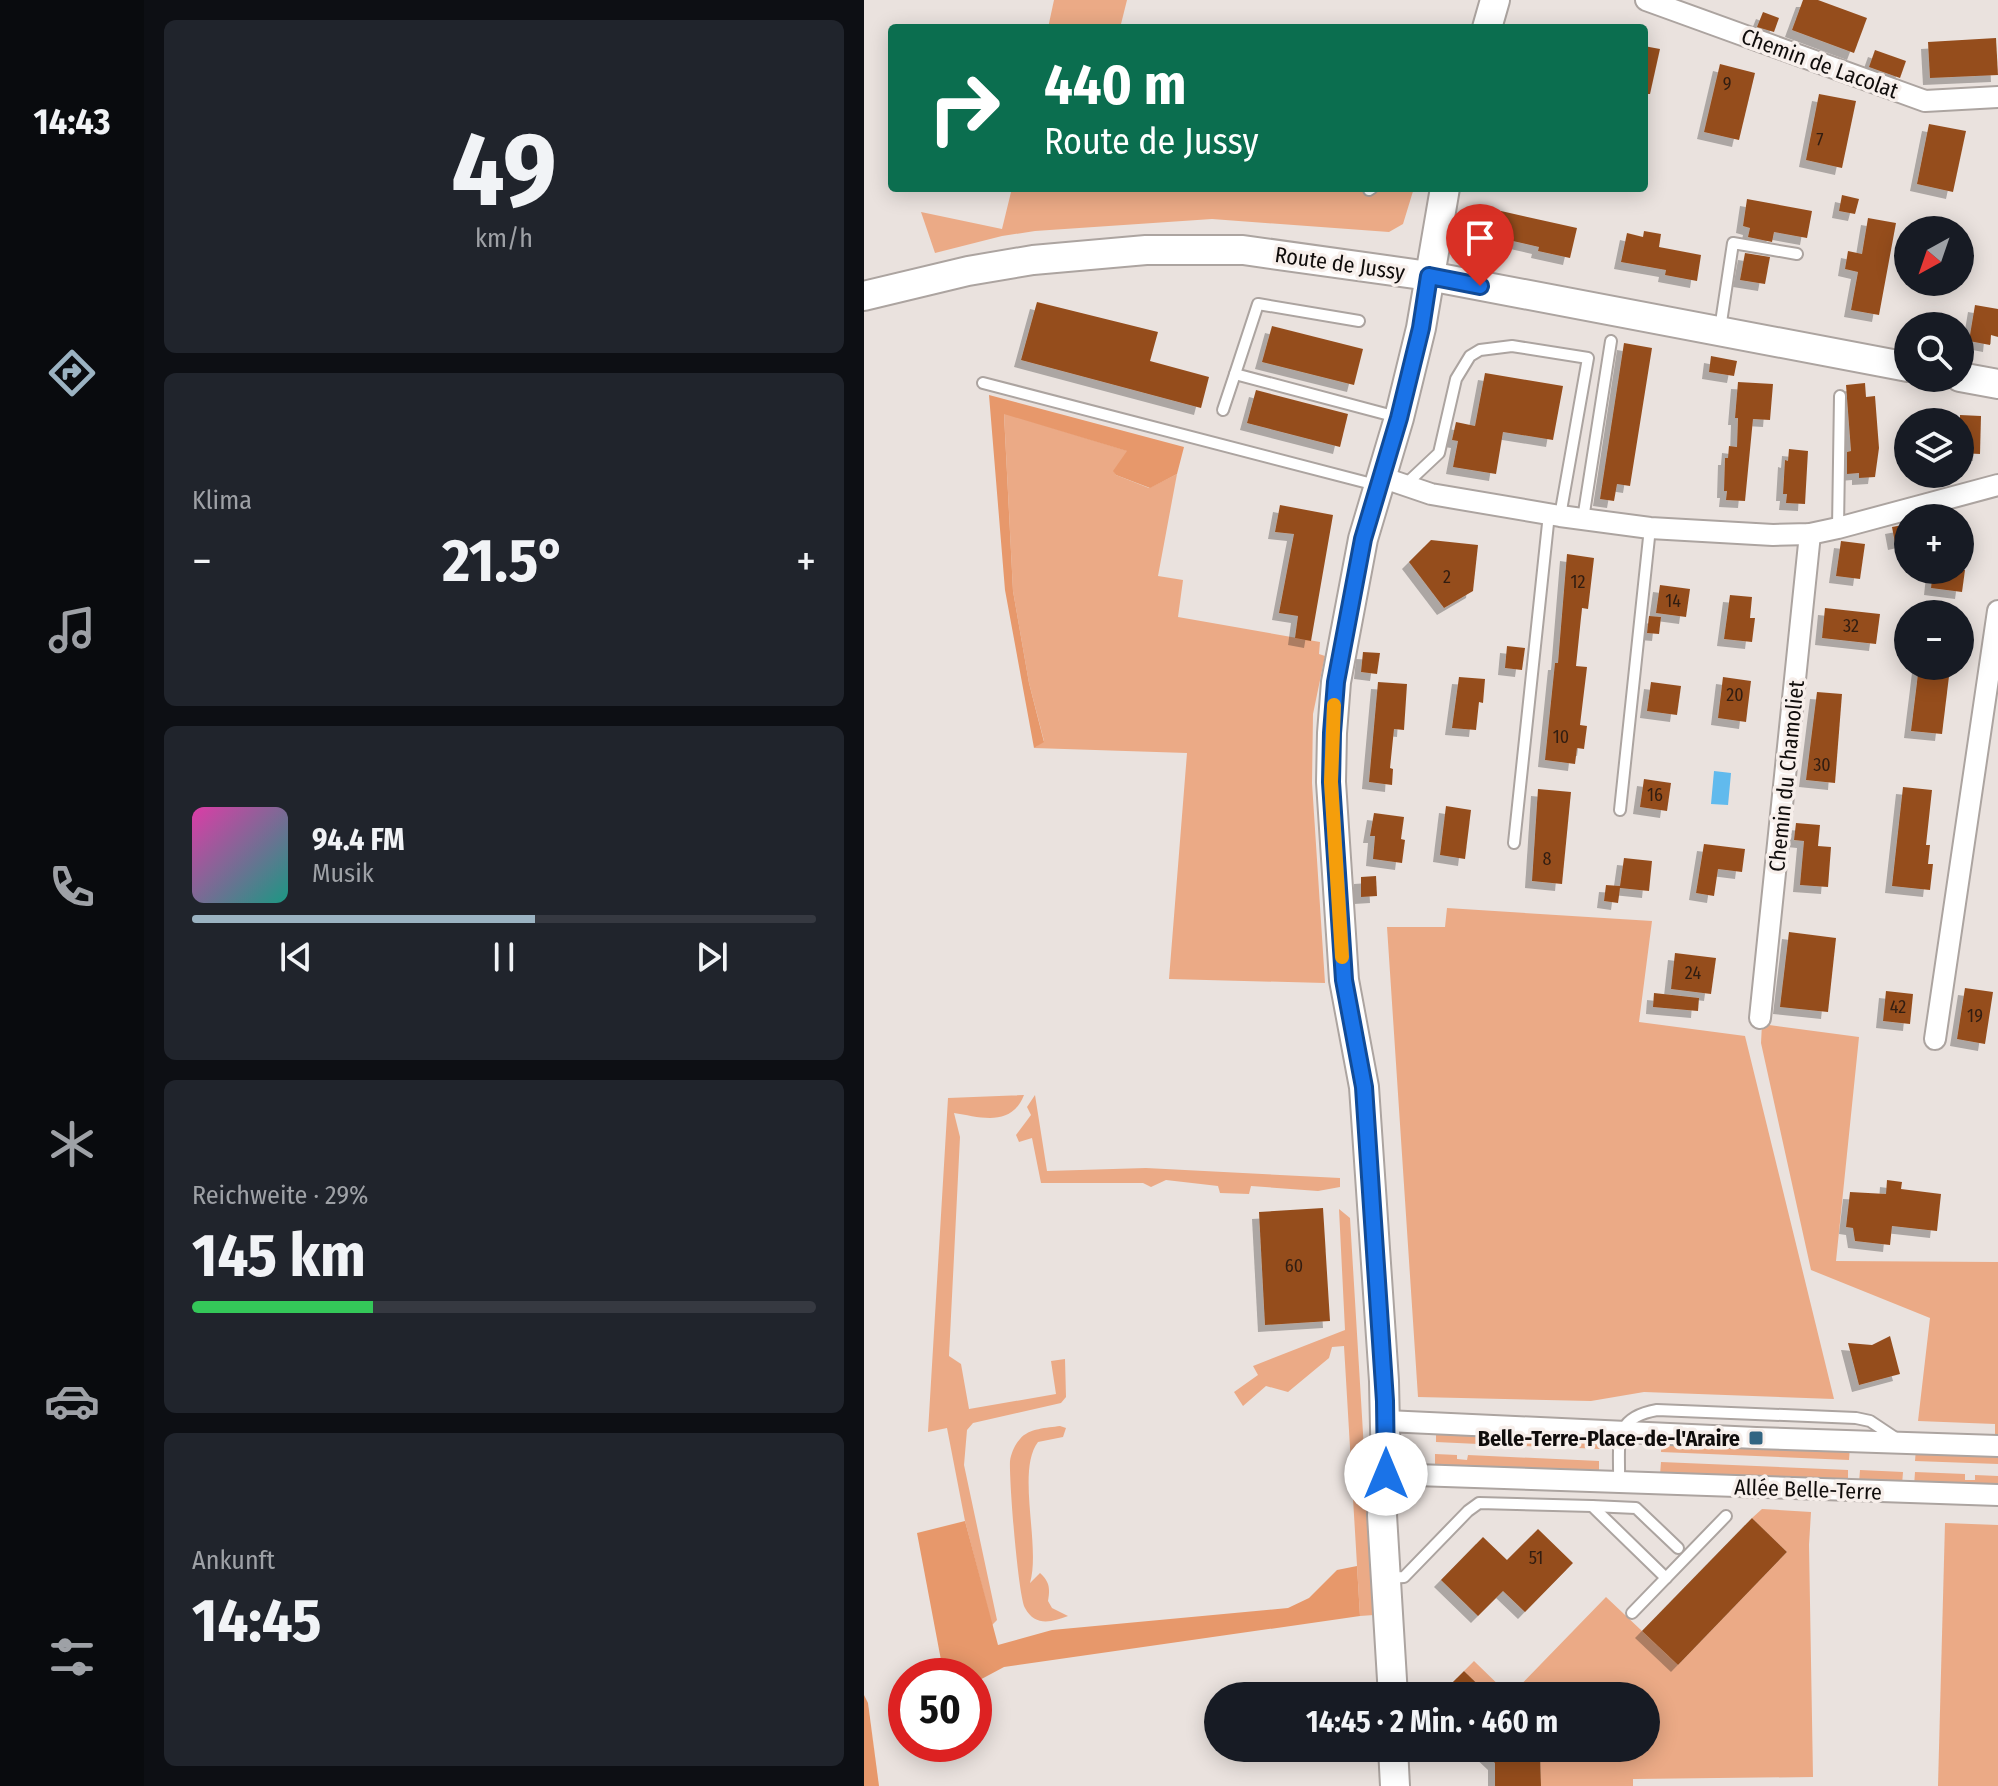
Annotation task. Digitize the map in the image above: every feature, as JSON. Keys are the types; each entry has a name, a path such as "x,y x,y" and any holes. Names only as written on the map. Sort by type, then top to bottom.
{"main road":[{"path":"1488,24 1495,0"},
{"path":"1392,1682 1382,1515 1386,1421 1364,1087 1344,980 1331,782 1336,682 1363,539 1388,483 1399,418 1421,328 1444,192"},
{"name":"Route de Jussy","path":"864,296 931,279 1033,260 1146,250 1243,250 1429,276 1894,364"},
{"path":"1974,380 1998,384"},
{"path":"1394,1762 1395,1786"}],"street":[{"name":"Chemin de Lacolat","path":"1646,0 1925,101 1998,97"},
{"path":"1388,483 1431,494 1583,519 1650,528 1773,535 1810,534 1838,528 1998,485"},
{"name":"Chemin du Chamoliet","path":"1760,1018 1810,534"},
{"path":"1935,1039 1998,611"},
{"path":"1386,1421 1998,1446"},
{"name":"Allée Belle-Terre","path":"1386,1474 1998,1495"}],"lane":[{"path":"1719,331 1733,243 1797,254"},
{"path":"1223,410 1258,304 1359,321"},
{"path":"1583,519 1611,341"},
{"path":"983,383 1388,483 1439,453 1456,379 1470,356 1480,350 1512,346 1588,358 1554,515 1514,843"},
{"path":"1235,374 1399,418"},
{"path":"1838,528 1840,396"},
{"path":"1620,810 1650,528"},
{"path":"1619,1482 1620,1431"},
{"path":"1386,1578 1404,1577 1479,1503 1636,1508 1678,1548"},
{"path":"1592,1506 1666,1578"},
{"path":"1632,1613 1726,1516"}],"shaded area":[{"path":"1054,0 1127,0 1121,24 1049,24"},
{"path":"1011,192 1413,192 1403,224 1389,232 1212,219 1035,231 935,253 921,212 1002,229"},
{"path":"989,395 1184,447 1177,474 1150,488 1113,471 1127,451 1004,414 1013,591 1029,683 1044,742 1034,748 1005,590"},
{"path":"1004,413 1128,451 1114,471 1116,475 1149,488 1177,474 1158,576 1183,580 1178,617 1320,642 1319,654 1325,656 1313,714 1312,783 1325,983 1169,979 1187,753 1034,748 1044,741 1029,683 1013,591"},
{"path":"1447,908 1652,921 1639,1022 1745,1036 1834,1399 1644,1392 1591,1401 1418,1397 1387,927 1445,927"},
{"path":"1762,1024 1859,1037 1836,1261 1998,1262 1998,1436 1995,1436 1995,1424 1918,1421 1930,1318 1811,1270 1761,1043"},
{"path":"1024,1095 1011,1112 1003,1116 984,1118 954,1113 960,1137 949,1356 961,1364 969,1409 1056,1394 1051,1361 1065,1359 1066,1397 1061,1403 973,1423 967,1430 964,1465 997,1620 992,1625 965,1521 947,1428 928,1432 948,1098"},
{"path":"1035,1095 1047,1171 1146,1168 1340,1178 1340,1187 1318,1191 1251,1186 1249,1194 1220,1193 1218,1186 1166,1180 1151,1187 1143,1183 1041,1183 1032,1138 1019,1142 1016,1135 1031,1115 1027,1107"},
{"path":"1339,1209 1350,1218 1374,1615 1360,1616 1344,1346 1332,1347 1329,1358 1288,1392 1266,1386 1243,1406 1234,1392 1258,1375 1253,1366 1345,1330"},
{"path":"1066,1428 1063,1437 1038,1442 1029,1471 1033,1549 1030,1583 1040,1573 1047,1583 1048,1601 1052,1608 1068,1616 1044,1621 1029,1614 1022,1599 1014,1537 1010,1461 1015,1446 1024,1435 1038,1429"},
{"path":"1436,1430 1600,1437 1600,1449 1578,1448 1578,1444 1567,1443 1566,1448 1436,1442"},
{"path":"1662,1438 1850,1446 1849,1460 1661,1452"},
{"path":"1916,1449 1998,1453 1998,1464 1915,1461"},
{"path":"1435,1454 1457,1455 1457,1459 1467,1460 1468,1455 1599,1461 1599,1474 1435,1467"},
{"path":"1661,1462 1848,1470 1848,1483 1660,1475"},
{"path":"1860,1470 1903,1472 1902,1485 1859,1483"},
{"path":"1915,1472 1965,1474 1965,1480 1975,1480 1975,1475 1998,1476 1998,1489 1914,1486"},
{"path":"1762,1509 1811,1512 1813,1777 1633,1779 1633,1786 1541,1786 1540,1762 1660,1762 1660,1682 1524,1682 1606,1597 1678,1665 1787,1552 1752,1518"},
{"path":"965,1521 998,1645 1052,1630 1288,1608 1309,1598 1337,1570 1357,1566 1360,1616 1004,1667 992,1673 992,1658 941,1658 917,1533"},
{"path":"1945,1523 1998,1525 1998,1786 1938,1786"},
{"path":"1474,1661 1496,1682 1475,1682 1464,1671"},
{"path":"864,1695 868,1703 879,1786 864,1786"}],"water":[{"path":"1714,771 1731,773 1728,805 1711,804"}],"building":[{"path":"1803,0 1818,0 1867,18 1854,53 1792,30"},
{"path":"1763,12 1779,18 1774,32 1757,27"},
{"path":"1996,38 1998,75 1930,78 1928,42"},
{"path":"1648,47 1660,49 1648,94"},
{"path":"1875,50 1906,61 1900,78 1869,67"},
{"path":"1720,64 1755,73 1739,140 1704,132"},
{"path":"1819,94 1856,101 1842,168 1806,160"},
{"path":"1929,124 1966,131 1953,192 1917,184"},
{"path":"1842,195 1859,199 1855,214 1839,211"},
{"path":"1747,199 1812,211 1807,238 1774,232 1772,242 1748,237 1750,228 1743,226"},
{"path":"1501,211 1577,228 1570,258 1495,237"},
{"path":"1868,218 1894,223 1879,315 1851,310 1858,272 1845,269 1848,251 1862,254"},
{"path":"1644,231 1661,234 1659,247 1701,255 1697,281 1665,275 1666,270 1621,262 1627,233 1643,237"},
{"path":"1745,253 1770,257 1765,284 1740,280"},
{"path":"1037,302 1158,332 1150,361 1209,377 1201,408 1021,360"},
{"path":"1975,305 1998,309 1998,337 1991,335 1990,345 1974,342"},
{"path":"1272,326 1363,349 1354,385 1262,362"},
{"path":"1624,343 1652,348 1630,486 1617,484 1614,501 1600,499"},
{"path":"1711,356 1737,361 1734,376 1709,372"},
{"path":"1485,373 1563,386 1553,440 1503,432 1496,474 1453,467 1458,441 1452,440 1456,422 1475,426"},
{"path":"1738,382 1773,384 1770,420 1753,419 1745,501 1726,500 1727,491 1724,491 1725,458 1728,458 1729,446 1737,447 1738,418 1735,418"},
{"path":"1865,383 1866,397 1875,396 1879,448 1875,477 1859,478 1859,473 1847,474 1847,452 1851,451 1846,385"},
{"path":"1256,390 1348,414 1340,447 1247,423"},
{"path":"1974,416 1981,416 1980,454 1974,454"},
{"path":"1789,449 1808,451 1805,504 1786,503 1787,494 1783,494 1785,460 1788,461"},
{"path":"1280,505 1333,515 1311,641 1295,638 1298,616 1279,613 1294,534 1275,532"},
{"path":"1431,540 1478,545 1473,591 1444,608 1409,562"},
{"path":"1841,541 1865,544 1860,579 1836,576"},
{"path":"1567,554 1594,558 1588,609 1582,608 1576,666 1587,667 1580,725 1587,726 1584,749 1577,748 1575,764 1545,760 1555,663 1558,663"},
{"path":"1931,584 1963,584 1962,592 1931,588"},
{"path":"1660,585 1690,589 1686,617 1656,613"},
{"path":"1730,595 1752,597 1750,618 1755,618 1752,642 1724,639"},
{"path":"1825,608 1880,614 1876,644 1822,638"},
{"path":"1649,616 1661,617 1659,634 1647,633"},
{"path":"1507,646 1525,648 1522,670 1505,668"},
{"path":"1363,652 1380,653 1377,674 1361,672"},
{"path":"1459,677 1485,679 1476,730 1452,728"},
{"path":"1723,677 1751,681 1746,722 1718,718"},
{"path":"1917,680 1949,680 1942,734 1911,731"},
{"path":"1378,682 1407,684 1404,730 1394,729 1390,768 1393,769 1392,785 1369,782"},
{"path":"1651,682 1681,686 1677,715 1647,711"},
{"path":"1817,692 1842,694 1835,783 1806,780"},
{"path":"1644,779 1671,783 1667,811 1640,807"},
{"path":"1903,787 1932,790 1926,845 1930,845 1928,864 1933,864 1930,890 1892,886"},
{"path":"1538,789 1571,792 1562,884 1532,881"},
{"path":"1446,806 1471,810 1465,859 1440,855"},
{"path":"1374,813 1404,817 1402,863 1373,859 1375,836 1370,836"},
{"path":"1796,823 1820,825 1818,846 1831,847 1828,887 1800,885 1804,841 1794,840"},
{"path":"1704,844 1745,849 1742,872 1718,869 1714,896 1696,893"},
{"path":"1624,858 1652,861 1649,891 1620,888 1618,903 1604,901 1606,885 1620,886"},
{"path":"1376,876 1377,896 1361,897 1361,877"},
{"path":"1789,932 1836,938 1828,1012 1780,1007"},
{"path":"1675,953 1716,958 1711,994 1671,989"},
{"path":"1965,988 1993,992 1985,1044 1957,1039"},
{"path":"1886,991 1913,994 1910,1024 1883,1021"},
{"path":"1654,993 1699,998 1698,1011 1653,1007"},
{"path":"1887,1180 1902,1182 1901,1189 1941,1194 1937,1231 1892,1226 1890,1245 1855,1241 1853,1228 1846,1227 1850,1192 1886,1194"},
{"path":"1323,1208 1330,1321 1265,1325 1259,1212"},
{"path":"1890,1336 1900,1374 1859,1385 1848,1343 1872,1345"},
{"path":"1752,1518 1787,1552 1678,1665 1642,1631"},
{"path":"1538,1529 1573,1563 1525,1612 1503,1591 1478,1616 1441,1580 1483,1537 1507,1560"},
{"path":"1464,1671 1475,1682 1453,1682"},
{"path":"1540,1762 1541,1786 1495,1786 1495,1763"}],"slow traffic":[{"path":"1334,705 1331,782 1342,957"}],"place":[{"name":"Belle-Terre-Place-de-l'Araire","path":"1756,1438"}],"route":[{"path":"1386,1474 1385,1401 1364,1087 1344,980 1331,782 1336,682 1363,539 1399,418 1421,328 1429,276 1480,286"}]}
